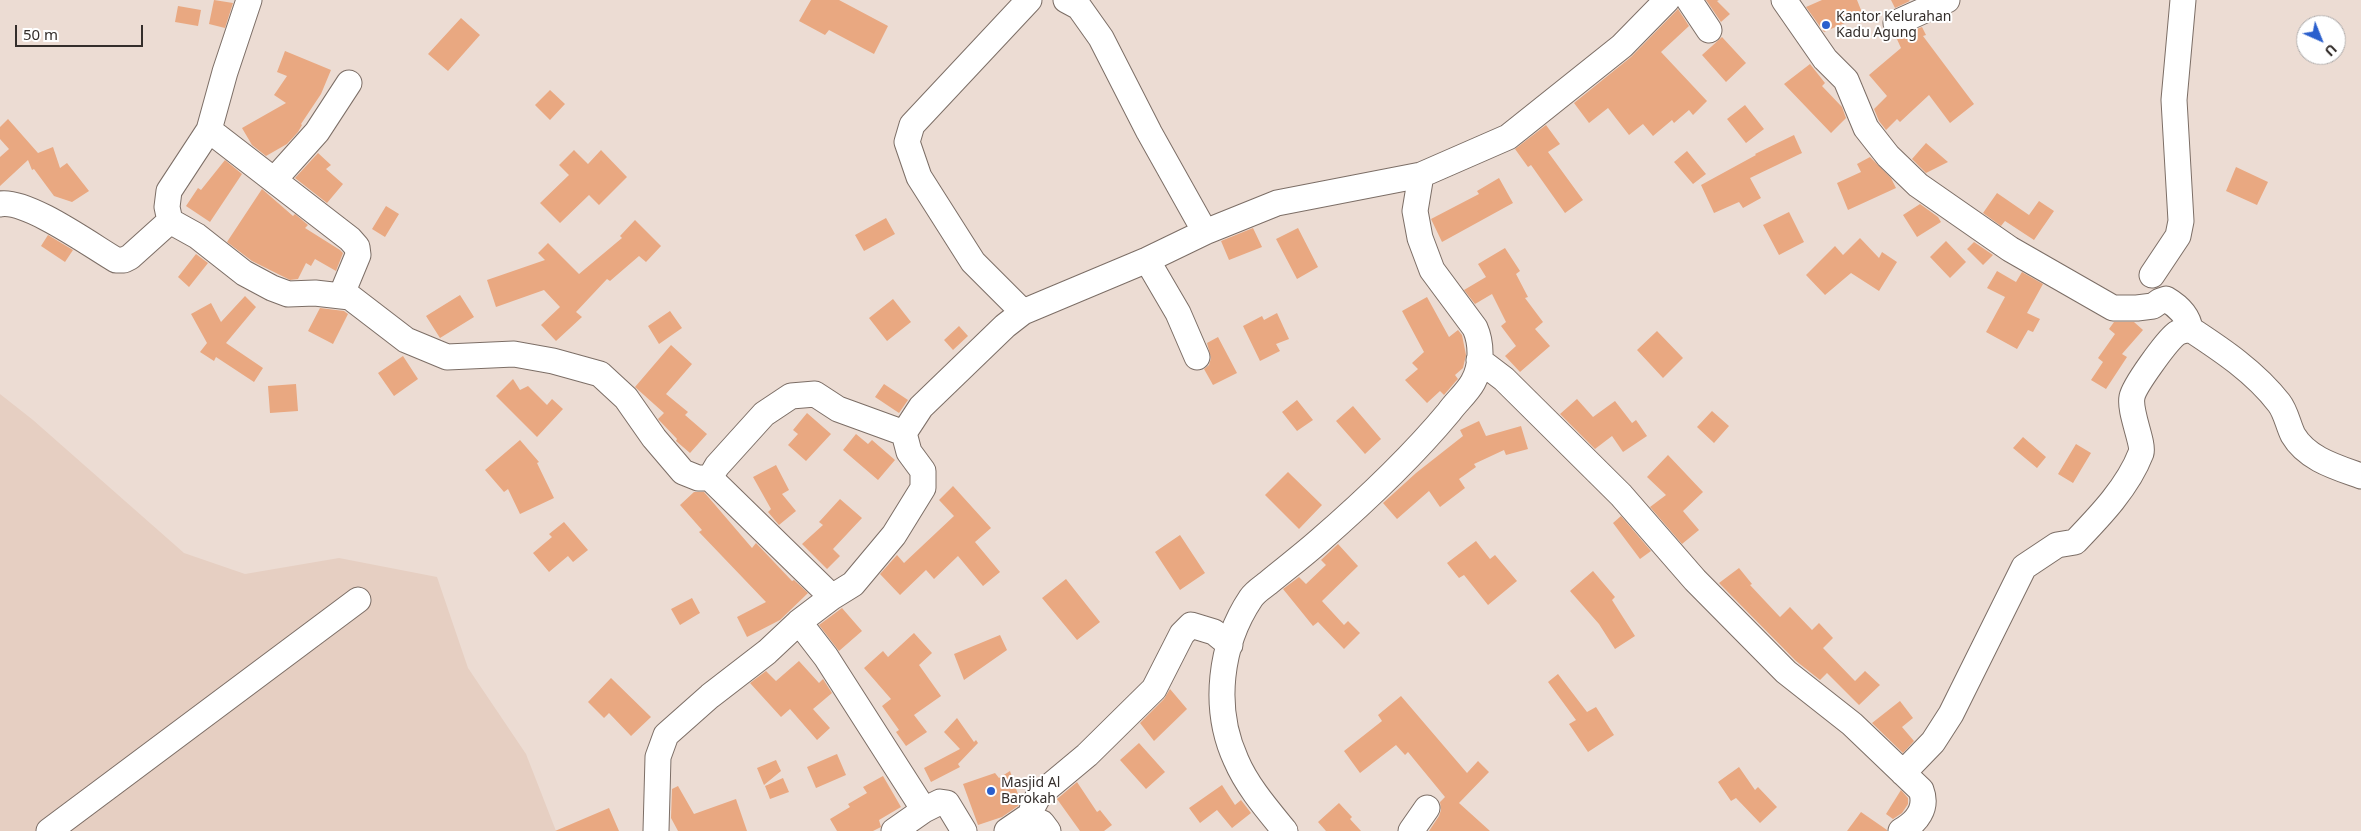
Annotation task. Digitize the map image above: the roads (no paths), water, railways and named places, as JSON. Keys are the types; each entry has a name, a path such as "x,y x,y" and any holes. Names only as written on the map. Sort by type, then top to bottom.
{"street":[{"path":"249,0 225,72 210,130 169,191 167,207 170,221 197,236 244,273 272,288 288,294 350,297 406,340 447,356 514,354 554,361 600,374 626,398 654,438 683,472 698,478 710,478 832,597"},
{"path":"1023,312 973,262 919,177 907,142 912,125 1028,0"},
{"path":"1066,0 1079,7 1101,38 1149,132 1205,232"},
{"path":"656,831 658,757 666,735 710,696 767,652 799,622 853,584 894,536 923,488 923,471 909,452 904,433 921,407 1023,312 1147,260 1205,232 1277,203 1421,175 1508,137 1622,46 1667,0"},
{"path":"1689,0 1709,30"},
{"path":"1784,0 1825,59 1846,80 1866,128 1888,156 1918,185 2010,249 2113,308 2153,306 2160,301 2166,300 2176,306 2189,321 2190,330"},
{"path":"1896,23 1947,0"},
{"path":"2152,275 2178,236 2181,221 2174,100 2183,23 2183,0"},
{"path":"274,180 317,132 349,82"},
{"path":"210,130 350,239 357,248 358,255 341,296"},
{"path":"1285,831 1256,795 1236,760 1224,726 1221,698 1223,674 1234,631 1252,596 1317,543 1374,491 1439,424 1473,382 1479,360 1479,338 1475,328 1432,270 1420,238 1414,211 1421,175"},
{"path":"0,204 5,203 32,210 116,260 124,260 130,257 170,221"},
{"path":"1147,260 1178,313 1197,357"},
{"path":"1903,773 1933,742 1952,714 2024,567 2057,545 2075,542 2115,496 2135,465 2142,450 2134,421 2132,396 2155,356 2177,333 2190,330 2234,358 2280,404 2294,436 2308,453 2334,467 2361,476"},
{"path":"1479,360 1504,379 1620,494 1695,580 1786,672 1852,724 1921,790 1925,799 1923,809 1917,819 1901,831"},
{"path":"710,478 717,466 764,414 791,396 815,394 838,409 904,433"},
{"path":"49,831 358,600"},
{"path":"799,622 826,657 924,810"},
{"path":"1039,825 1032,806 1039,795 1086,755 1154,688 1182,634 1191,626 1214,632 1230,645"},
{"path":"894,831 924,810 940,802 947,803 964,831"},
{"path":"1411,831 1427,808"},
{"path":"1007,831 1026,818 1039,825"}],"place":[{"name":"Kantor Kelurahan Kadu Agung","path":"1826,25"},
{"name":"Masjid Al Barokah","path":"991,791"}]}
